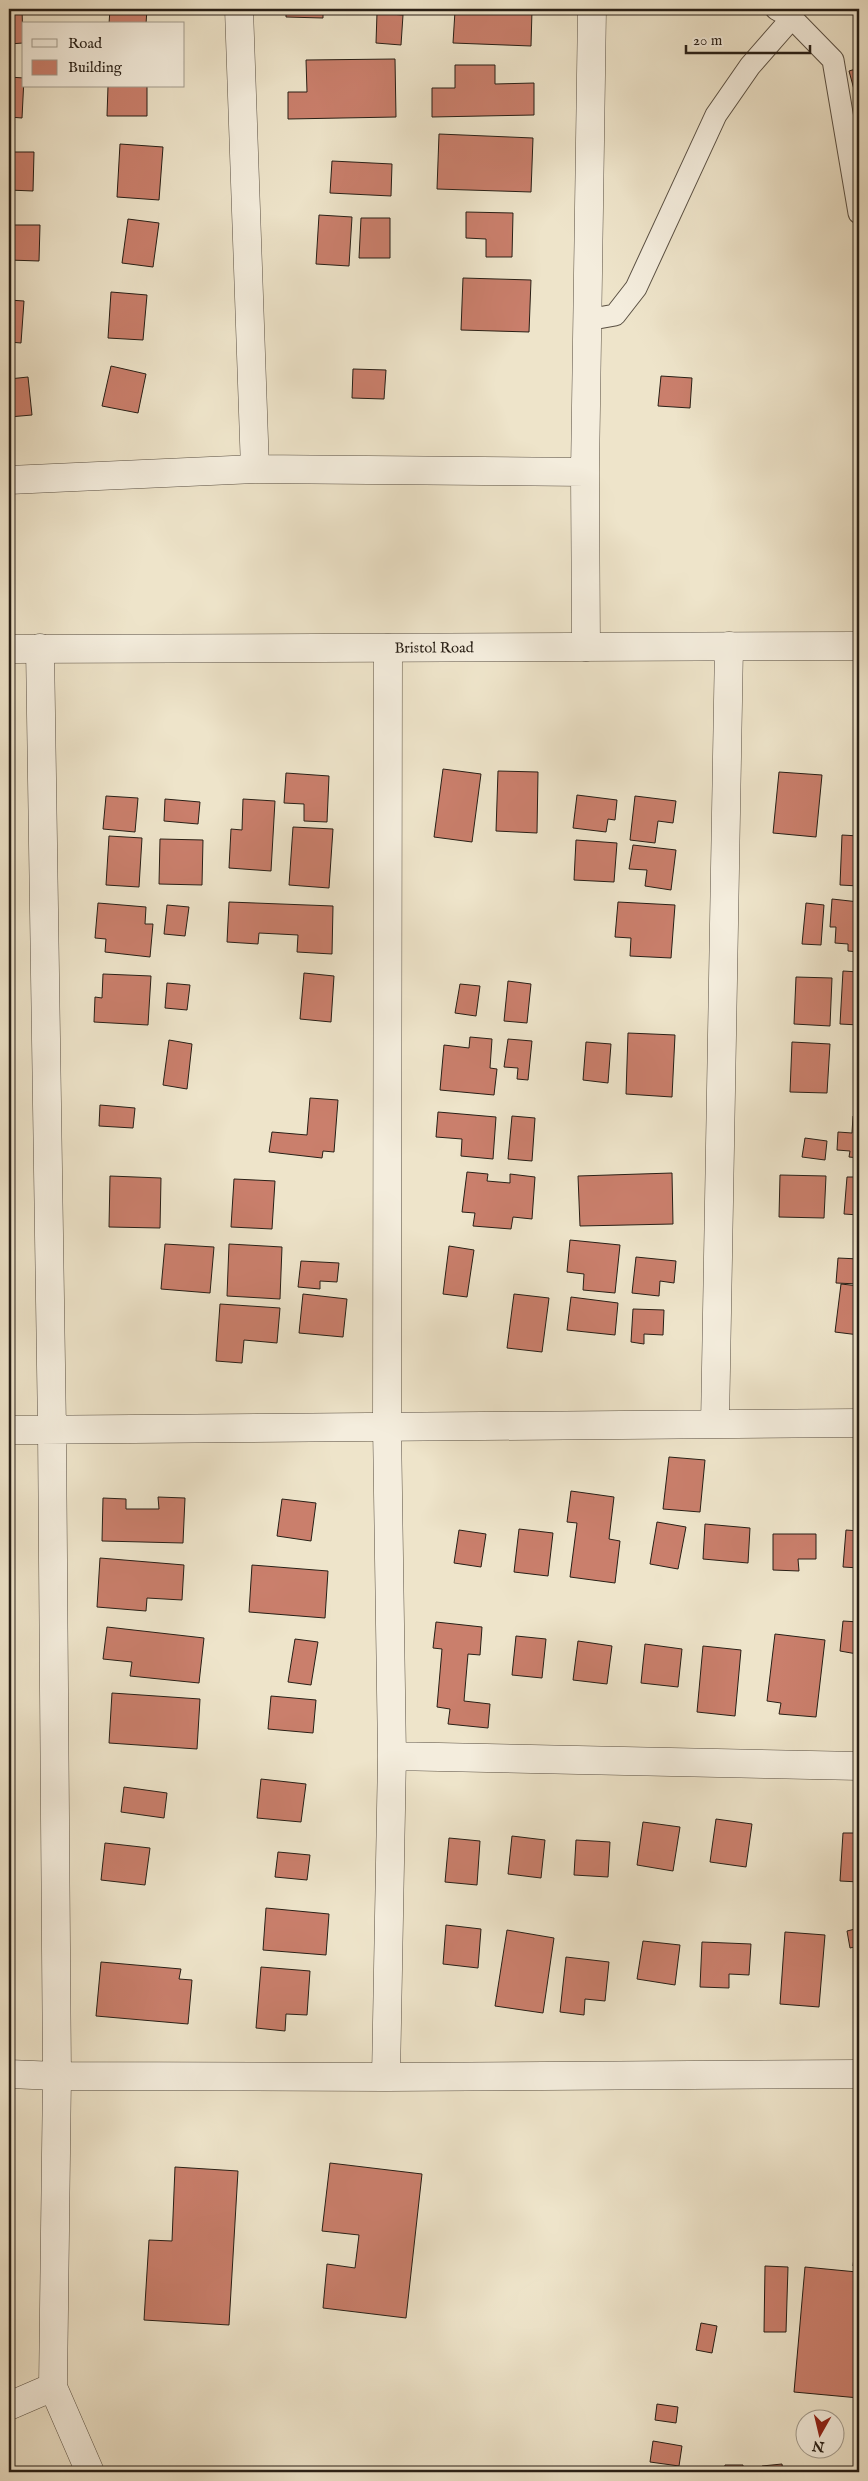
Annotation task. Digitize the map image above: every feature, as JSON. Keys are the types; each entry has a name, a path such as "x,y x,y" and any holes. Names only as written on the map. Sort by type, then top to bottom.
{"street":[{"path":"238,9 255,469"},
{"path":"586,647 585,472 592,9"},
{"path":"9,480 255,469 585,472"},
{"path":"715,1424 729,646"},
{"name":"Bristol Road","path":"9,648 859,646"},
{"path":"40,648 52,1430 57,2076 53,2387 90,2472"},
{"path":"386,2077 392,1756 387,1426 388,648"},
{"path":"9,1430 859,1423"},
{"path":"392,1756 859,1766"},
{"path":"9,2074 57,2076 386,2077 859,2074"},
{"path":"9,2406 53,2387"}],"lane":[{"path":"587,320 614,315 636,288 716,115 787,12 833,60 859,213"}],"building":[{"path":"9,9 22,9 22,43 9,44"},
{"path":"110,9 147,9 146,22 109,22"},
{"path":"286,9 323,9 323,18 286,17"},
{"path":"462,9 532,10 531,46 453,43 455,11 462,11"},
{"path":"377,13 403,15 401,45 376,43"},
{"path":"395,59 396,117 288,119 288,92 307,92 306,60"},
{"path":"455,65 495,65 495,84 534,83 534,115 432,117 432,88 455,88"},
{"path":"859,68 859,108 849,71"},
{"path":"9,77 22,78 22,118 9,117"},
{"path":"108,88 147,88 147,116 107,116"},
{"path":"439,134 533,138 531,192 437,189"},
{"path":"120,144 163,147 159,200 117,197"},
{"path":"9,152 34,152 33,191 9,190"},
{"path":"332,161 392,164 391,196 330,193"},
{"path":"466,212 513,213 512,257 486,257 486,239 466,238"},
{"path":"319,215 352,217 349,266 316,264"},
{"path":"361,218 390,218 390,258 359,258"},
{"path":"128,219 159,223 153,267 122,263"},
{"path":"9,225 40,225 39,261 9,260"},
{"path":"463,278 531,280 529,332 461,330"},
{"path":"111,292 147,295 143,340 108,338"},
{"path":"9,300 24,301 21,343 9,342"},
{"path":"111,366 146,374 138,413 102,406"},
{"path":"353,369 386,370 384,399 352,398"},
{"path":"661,376 692,378 690,408 658,406"},
{"path":"28,377 32,415 9,417 9,379"},
{"path":"443,769 481,774 472,842 434,837"},
{"path":"498,771 538,772 537,833 496,831"},
{"path":"779,772 822,775 816,837 773,833"},
{"path":"286,773 329,776 327,822 304,821 304,804 284,803"},
{"path":"577,795 617,800 615,820 608,819 606,832 573,828"},
{"path":"106,796 138,798 135,832 103,829"},
{"path":"635,796 676,801 673,823 658,821 655,843 630,840"},
{"path":"165,799 200,802 198,824 164,821"},
{"path":"243,799 275,801 271,871 229,868 231,829 242,830"},
{"path":"293,827 333,829 329,888 289,885"},
{"path":"842,835 859,836 859,886 840,885"},
{"path":"109,836 142,838 139,887 106,885"},
{"path":"160,839 203,840 202,885 159,884"},
{"path":"576,840 617,843 614,882 574,880"},
{"path":"633,845 676,850 671,890 645,886 647,870 629,869"},
{"path":"832,899 859,902 859,952 848,951 848,944 835,943 836,927 830,927"},
{"path":"229,902 333,906 332,954 297,952 298,935 259,933 258,944 227,942"},
{"path":"618,902 675,905 671,958 630,956 631,938 615,937"},
{"path":"98,903 146,907 145,924 153,924 150,957 105,952 106,939 95,938"},
{"path":"806,903 824,905 821,945 802,944"},
{"path":"167,905 189,907 185,936 164,934"},
{"path":"843,971 859,972 859,1025 840,1024"},
{"path":"304,973 334,976 331,1022 300,1019"},
{"path":"103,974 151,976 148,1025 94,1022 95,997 102,998"},
{"path":"796,977 832,978 830,1026 794,1024"},
{"path":"508,981 531,984 527,1023 504,1021"},
{"path":"167,983 190,985 187,1010 165,1008"},
{"path":"460,984 480,986 476,1016 455,1013"},
{"path":"628,1033 675,1035 672,1097 626,1094"},
{"path":"470,1037 492,1039 490,1068 497,1069 494,1095 440,1090 444,1045 469,1048"},
{"path":"508,1039 532,1041 528,1080 517,1079 518,1068 504,1067"},
{"path":"169,1040 192,1044 187,1089 163,1085"},
{"path":"586,1042 611,1044 608,1083 583,1080"},
{"path":"792,1042 830,1044 827,1093 790,1092"},
{"path":"310,1098 338,1100 334,1152 323,1151 322,1158 269,1152 272,1132 307,1135"},
{"path":"100,1105 135,1108 133,1128 99,1126"},
{"path":"438,1112 496,1117 493,1159 461,1156 462,1139 436,1137"},
{"path":"512,1116 535,1118 532,1161 508,1159"},
{"path":"853,1116 859,1116 859,1158 849,1157 850,1151 837,1150 838,1132 852,1133"},
{"path":"805,1138 827,1141 825,1160 802,1157"},
{"path":"467,1172 488,1174 487,1181 510,1183 510,1174 535,1177 532,1219 513,1217 511,1229 473,1226 475,1213 462,1212"},
{"path":"672,1173 673,1224 580,1226 578,1176"},
{"path":"780,1175 826,1176 824,1218 779,1217"},
{"path":"110,1176 161,1178 160,1228 109,1227"},
{"path":"847,1177 859,1177 859,1215 844,1214"},
{"path":"234,1179 275,1181 272,1229 231,1227"},
{"path":"570,1240 620,1245 615,1293 583,1290 584,1274 567,1272"},
{"path":"165,1244 214,1247 210,1293 161,1289"},
{"path":"229,1244 282,1247 280,1299 227,1296"},
{"path":"449,1246 474,1250 467,1297 443,1294"},
{"path":"636,1257 676,1261 674,1283 660,1281 659,1296 632,1293"},
{"path":"838,1258 859,1259 859,1284 836,1283"},
{"path":"301,1261 339,1263 337,1282 320,1281 320,1289 298,1287"},
{"path":"841,1284 859,1286 859,1335 835,1332"},
{"path":"303,1294 347,1299 343,1337 299,1333"},
{"path":"514,1294 549,1298 542,1352 507,1348"},
{"path":"571,1297 618,1303 615,1335 567,1330"},
{"path":"220,1304 280,1308 277,1343 244,1340 242,1363 216,1361"},
{"path":"633,1309 664,1310 663,1335 644,1334 644,1344 631,1342"},
{"path":"669,1457 705,1460 700,1512 663,1509"},
{"path":"571,1491 614,1497 609,1539 620,1541 615,1583 570,1577 577,1523 567,1522"},
{"path":"158,1497 185,1498 183,1543 102,1541 103,1498 126,1499 126,1509 159,1509"},
{"path":"282,1499 316,1503 311,1541 277,1536"},
{"path":"657,1522 686,1527 678,1569 650,1564"},
{"path":"705,1524 750,1528 748,1563 703,1559"},
{"path":"519,1529 553,1533 548,1576 514,1572"},
{"path":"459,1530 486,1534 481,1567 454,1563"},
{"path":"846,1530 859,1531 859,1568 843,1567"},
{"path":"773,1534 816,1534 816,1559 798,1559 799,1571 773,1570"},
{"path":"100,1558 184,1565 182,1600 147,1598 146,1611 97,1607"},
{"path":"252,1565 328,1571 325,1618 249,1612"},
{"path":"843,1621 859,1622 859,1669 854,1669 857,1654 840,1651"},
{"path":"436,1622 482,1627 480,1655 468,1654 464,1701 490,1704 488,1728 448,1724 450,1709 437,1707 442,1649 433,1648"},
{"path":"107,1627 204,1638 199,1683 130,1676 132,1662 103,1659"},
{"path":"775,1634 825,1640 816,1717 779,1714 781,1703 767,1701"},
{"path":"516,1636 546,1639 542,1678 512,1675"},
{"path":"295,1639 318,1642 311,1685 288,1682"},
{"path":"578,1641 612,1646 607,1684 573,1680"},
{"path":"645,1644 682,1649 678,1687 641,1683"},
{"path":"703,1646 741,1650 735,1716 697,1712"},
{"path":"112,1693 200,1699 197,1749 109,1743"},
{"path":"271,1696 316,1700 313,1733 268,1729"},
{"path":"261,1779 306,1784 301,1822 257,1818"},
{"path":"124,1787 167,1793 164,1818 121,1812"},
{"path":"716,1819 752,1824 746,1867 710,1862"},
{"path":"643,1822 680,1827 673,1871 637,1865"},
{"path":"843,1833 859,1833 859,1882 840,1881"},
{"path":"512,1836 545,1840 541,1878 508,1874"},
{"path":"449,1838 480,1841 477,1885 445,1882"},
{"path":"576,1840 610,1842 608,1877 574,1875"},
{"path":"105,1843 150,1848 145,1885 101,1880"},
{"path":"278,1852 310,1855 307,1880 275,1877"},
{"path":"266,1908 329,1914 326,1955 263,1950"},
{"path":"446,1925 481,1929 478,1968 443,1964"},
{"path":"859,1928 859,1946 850,1948 847,1931"},
{"path":"507,1930 554,1938 543,2013 495,2006"},
{"path":"785,1932 825,1935 819,2007 780,2004"},
{"path":"643,1941 680,1945 675,1985 637,1979"},
{"path":"702,1942 751,1944 749,1975 729,1974 729,1988 700,1987"},
{"path":"566,1957 609,1962 605,2001 585,1999 584,2015 560,2012"},
{"path":"101,1962 181,1969 179,1979 192,1980 188,2024 96,2016"},
{"path":"261,1967 310,1971 307,2015 286,2014 285,2031 256,2028"},
{"path":"330,2163 422,2174 406,2318 323,2308 327,2264 355,2268 359,2235 322,2231"},
{"path":"175,2167 238,2171 229,2325 144,2320 149,2240 172,2241"},
{"path":"859,2213 859,2267 853,2266"},
{"path":"765,2266 788,2267 786,2332 764,2332"},
{"path":"805,2267 857,2272 855,2294 859,2294 859,2398 794,2392"},
{"path":"701,2323 717,2326 712,2353 696,2350"},
{"path":"657,2404 678,2407 676,2423 655,2420"},
{"path":"653,2441 682,2446 679,2466 650,2462"},
{"path":"782,2464 783,2472 762,2472 762,2466"},
{"path":"725,2465 743,2465 743,2472 724,2472"},
{"path":"686,2467 706,2470 705,2472 685,2472"}]}
